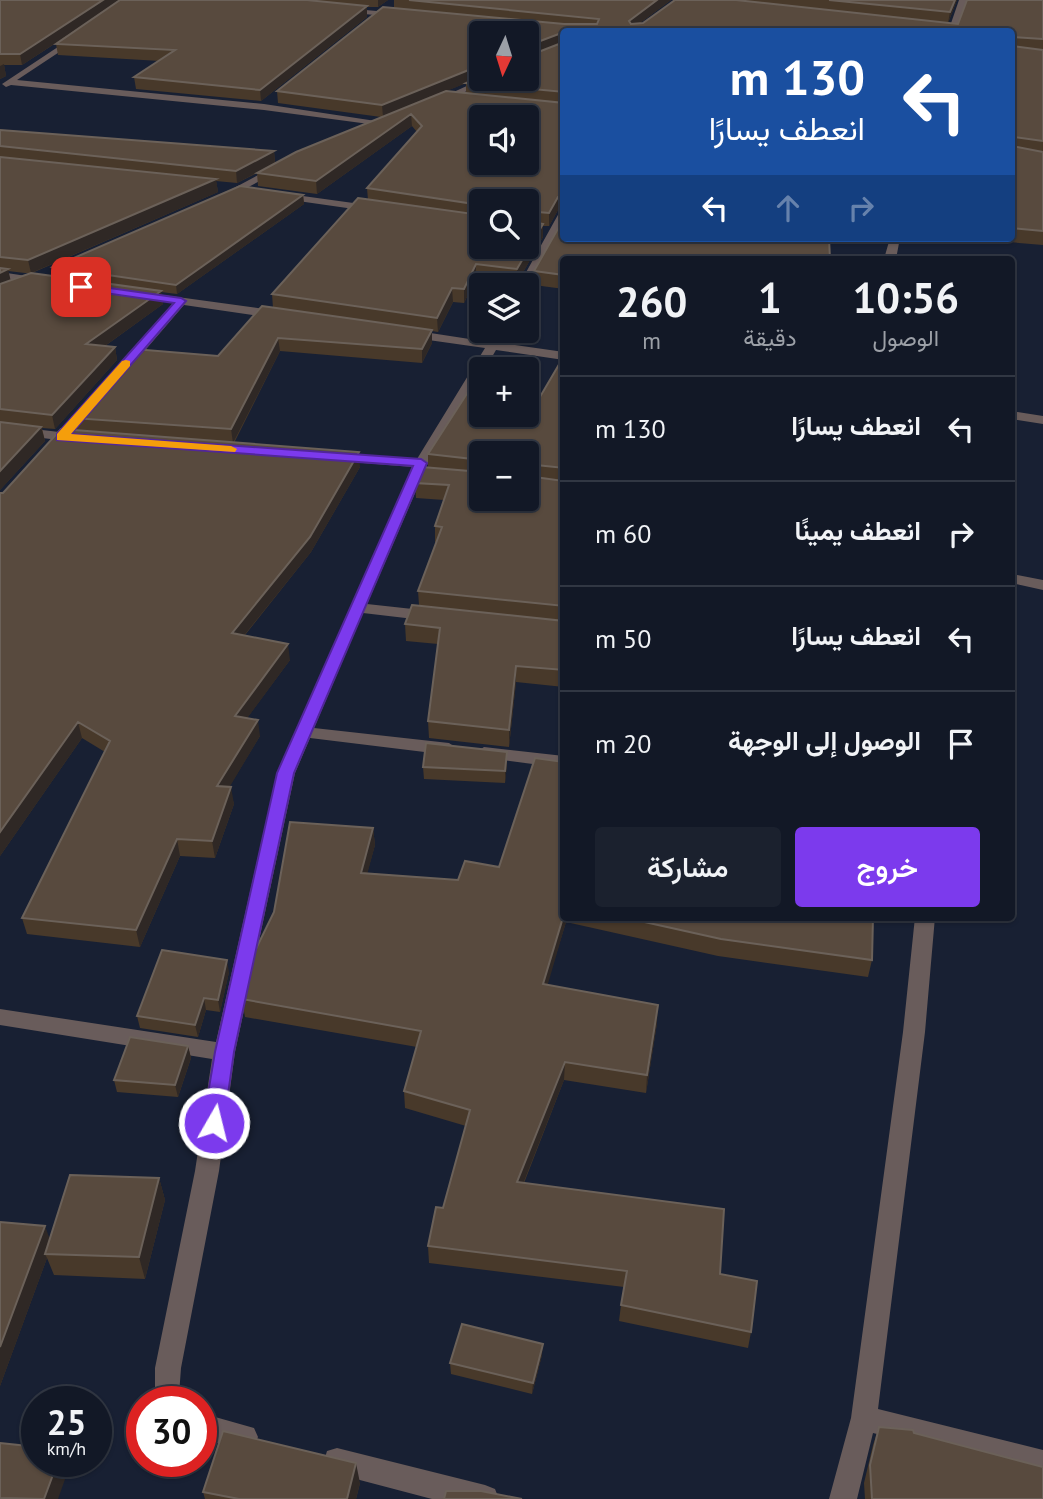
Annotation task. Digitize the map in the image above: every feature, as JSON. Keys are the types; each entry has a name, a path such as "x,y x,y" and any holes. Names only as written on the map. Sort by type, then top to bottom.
{"street":[{"path":"953,28 963,0"},
{"path":"370,22 389,6"},
{"path":"329,8 407,15"},
{"path":"0,88 88,28"},
{"path":"13,70 26,71"},
{"path":"9,82 264,107 384,123"},
{"path":"421,108 469,88"},
{"path":"446,98 472,100"},
{"path":"264,107 275,99"},
{"path":"358,133 396,118"},
{"path":"212,201 237,190 281,162 266,157"},
{"path":"212,186 250,192"},
{"path":"264,194 386,210"},
{"path":"531,273 560,219"},
{"path":"540,230 552,232"},
{"path":"0,275 37,277 58,284"},
{"path":"10,289 37,277"},
{"path":"127,293 290,317"},
{"path":"117,374 181,301"},
{"path":"399,332 469,336"},
{"path":"167,1386 206,1171 224,1052 286,773 358,608 422,472 495,343"},
{"path":"516,343 560,355"},
{"path":"1015,415 1043,420"},
{"path":"0,429 89,439"},
{"path":"324,456 422,472"},
{"path":"1015,580 1043,585"},
{"path":"358,608 454,618"},
{"path":"305,732 560,762"},
{"path":"843,1499 864,1418 914,1032 925,921"},
{"path":"0,1017 224,1052"},
{"path":"864,1418 1043,1463"},
{"path":"217,1430 271,1444"},
{"path":"311,1454 416,1490 485,1499"}],"building":[{"path":"0,0 103,0 20,54 0,54"},
{"path":"120,0 307,0 367,6 260,90 134,77 175,50 56,44"},
{"path":"409,0 657,0 629,21 631,24 643,23 675,0 736,0 958,24 967,0 1043,0 1043,39 1015,37 1015,28 560,28 560,34 539,41 539,22 597,24 599,19"},
{"path":"829,0 955,0 950,12"},
{"path":"383,7 532,21 469,21 469,70 382,105 277,91"},
{"path":"560,44 560,92 539,90 539,52"},
{"path":"1015,46 1043,50 1043,141 1015,137"},
{"path":"446,91 560,103 560,196 549,213 539,212 539,189 469,189 469,203 367,188 422,126 411,114 316,181 257,173 296,152"},
{"path":"0,130 274,151 236,171 0,146"},
{"path":"1015,147 1043,152 1043,231 1015,228"},
{"path":"0,157 216,179 28,260 0,257"},
{"path":"240,186 303,195 176,285 53,267"},
{"path":"358,198 469,213 469,259 523,259 517,269 476,264 472,273 469,273 464,289 452,288 437,318 272,294"},
{"path":"560,225 560,242 829,242 830,256 560,256 560,274 534,271"},
{"path":"31,273 161,291 86,344 115,347 52,415 0,409 0,284"},
{"path":"262,306 432,330 422,349 278,338 231,429 72,418 134,349 218,356"},
{"path":"560,363 560,468 539,465 539,441 469,441 469,459 428,454 468,392 469,427 539,427 539,399"},
{"path":"0,422 41,427 0,471"},
{"path":"61,429 359,452 310,537 232,633 288,644 235,716 258,720 217,786 231,787 212,841 177,839 136,930 22,918 110,741 78,722 0,832 0,493 3,493"},
{"path":"422,467 469,471 469,511 539,511 539,478 560,480 560,606 418,591 442,527 435,526 449,485 415,483"},
{"path":"412,605 560,621 560,670 516,666 509,730 428,721 440,628 405,624"},
{"path":"426,743 507,752 505,771 423,767"},
{"path":"535,758 560,761 562,921 543,984 658,1005 647,1075 565,1062 517,1182 724,1209 720,1274 757,1281 751,1332 621,1305 627,1271 428,1246 436,1207 443,1208 470,1110 404,1091 421,1031 242,999 251,959 274,912 290,822 373,828 361,873 458,880 465,861 499,867"},
{"path":"640,921 873,921 872,960 721,939"},
{"path":"162,950 227,960 218,1000 204,998 195,1025 137,1016"},
{"path":"130,1037 188,1046 175,1085 114,1080"},
{"path":"70,1175 159,1178 139,1257 45,1254"},
{"path":"0,1222 45,1226 0,1347"},
{"path":"462,1324 543,1344 533,1383 450,1363"},
{"path":"879,1427 913,1430 914,1433 1043,1467 1043,1499 872,1499 870,1465"},
{"path":"223,1431 356,1463 347,1499 239,1499 203,1492 208,1477 217,1477 217,1449"},
{"path":"0,1443 21,1445 21,1477 52,1477 44,1499 0,1498"},
{"path":"446,1491 481,1491 522,1499 444,1499"}],"slow traffic":[{"path":"126,363 62,437 231,449"}],"route":[{"path":"81,287 181,301 62,437 421,463 286,773 224,1052 214,1123"}]}
